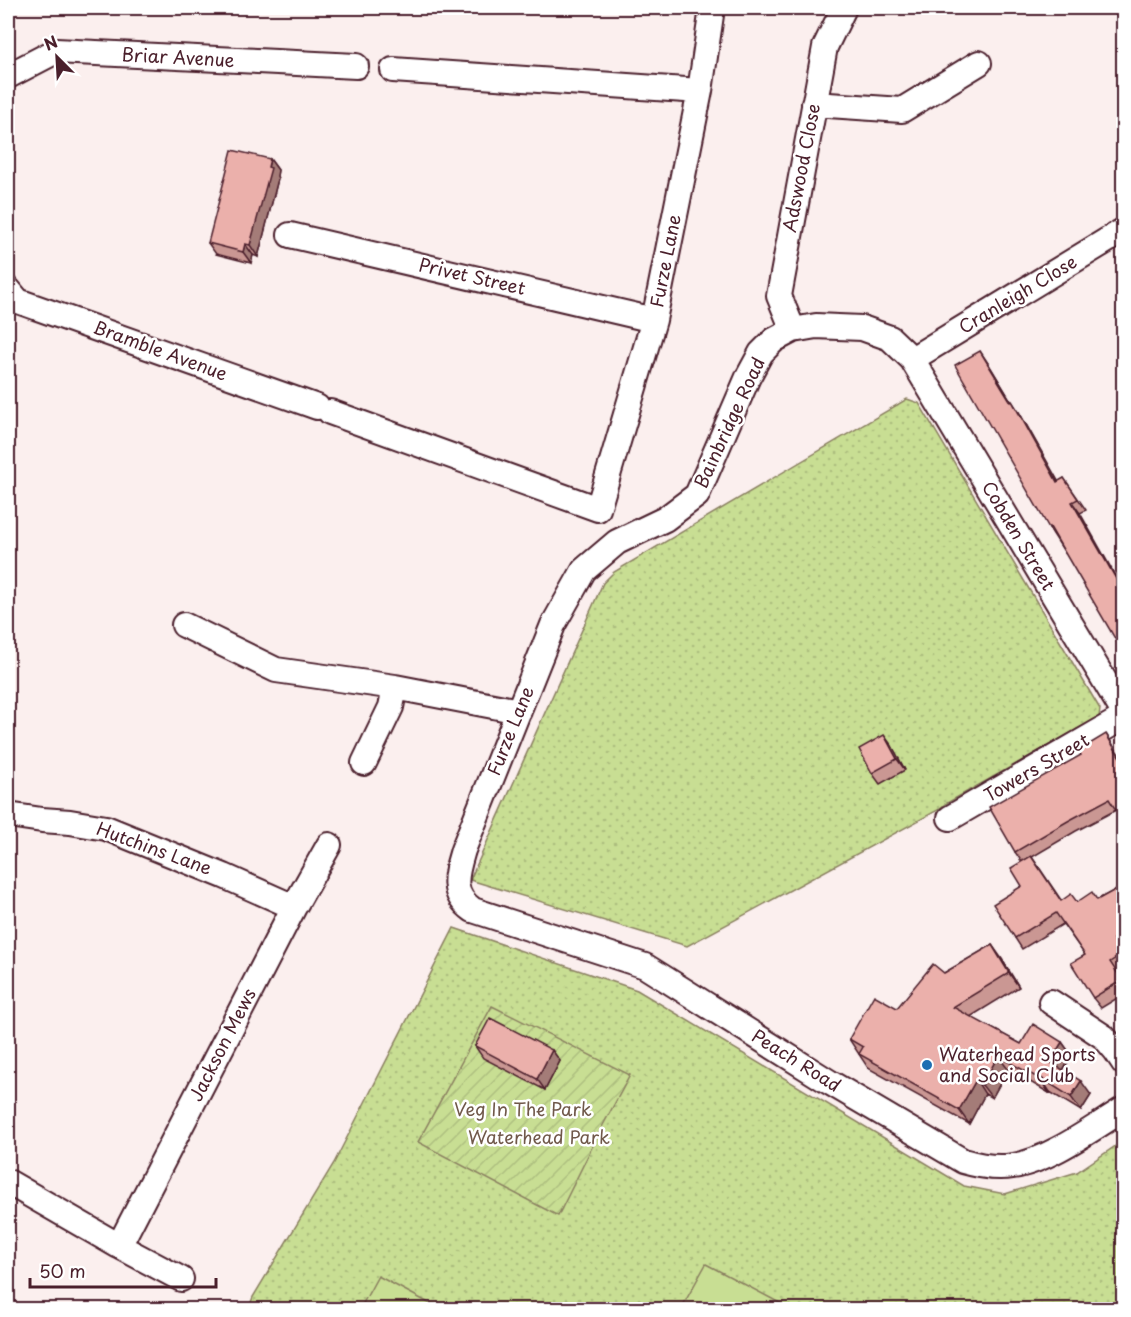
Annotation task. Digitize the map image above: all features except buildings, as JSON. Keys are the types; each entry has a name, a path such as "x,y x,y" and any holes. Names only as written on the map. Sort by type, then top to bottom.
{"street":[{"name":"Furze Lane","path":"598,509 654,320 700,91 712,8"},
{"name":"Adswood Close","path":"793,330 779,296 825,47 844,8"},
{"name":"Briar Avenue","path":"8,76 56,51 356,66"},
{"path":"814,104 902,110 979,63"},
{"path":"393,70 700,91"},
{"name":"Cranleigh Close","path":"912,359 1124,230"},
{"name":"Privet Street","path":"290,235 654,320"},
{"name":"Bramble Avenue","path":"8,289 18,301 598,509"},
{"name":"Bainbridge Road","path":"616,542 665,519 697,495 748,377 761,353 774,340 793,330 816,326 862,328 890,338 912,359"},
{"name":"Cobden Street","path":"912,359 1124,715"},
{"name":"Furze Lane","path":"464,904 456,885 463,850 553,625 584,570 616,542"},
{"path":"184,625 276,670 395,687 519,711"},
{"path":"364,763 392,707 395,687"},
{"name":"Towers Street","path":"950,818 1124,715"},
{"name":"Hutchins Lane","path":"8,815 106,828 294,907"},
{"name":"Jackson Mews","path":"119,1246 294,907 329,845"},
{"name":"Peach Road","path":"464,904 473,910 645,966 829,1082 963,1161 988,1167 1014,1166 1028,1162 1052,1152 1124,1109"},
{"path":"1051,1002 1104,1037 1124,1063"},
{"path":"8,1182 181,1279"}],"green space":[{"path":"907,399 919,403 1100,709 1099,717 938,810 687,946 470,880 603,583 614,572"},
{"name":"Waterhead Park","path":"454,928 637,990 964,1186 1005,1194 1077,1172 1123,1141 1123,1309 248,1310 253,1297 334,1163"},
{"name":"Veg In The Park","path":"492,1006 630,1075 558,1216 418,1142"},
{"path":"706,1264 791,1309 681,1309"},
{"path":"378,1276 440,1309 360,1309"}],"place":[{"name":"Waterhead Sports and Social Club","path":"927,1065"}]}
